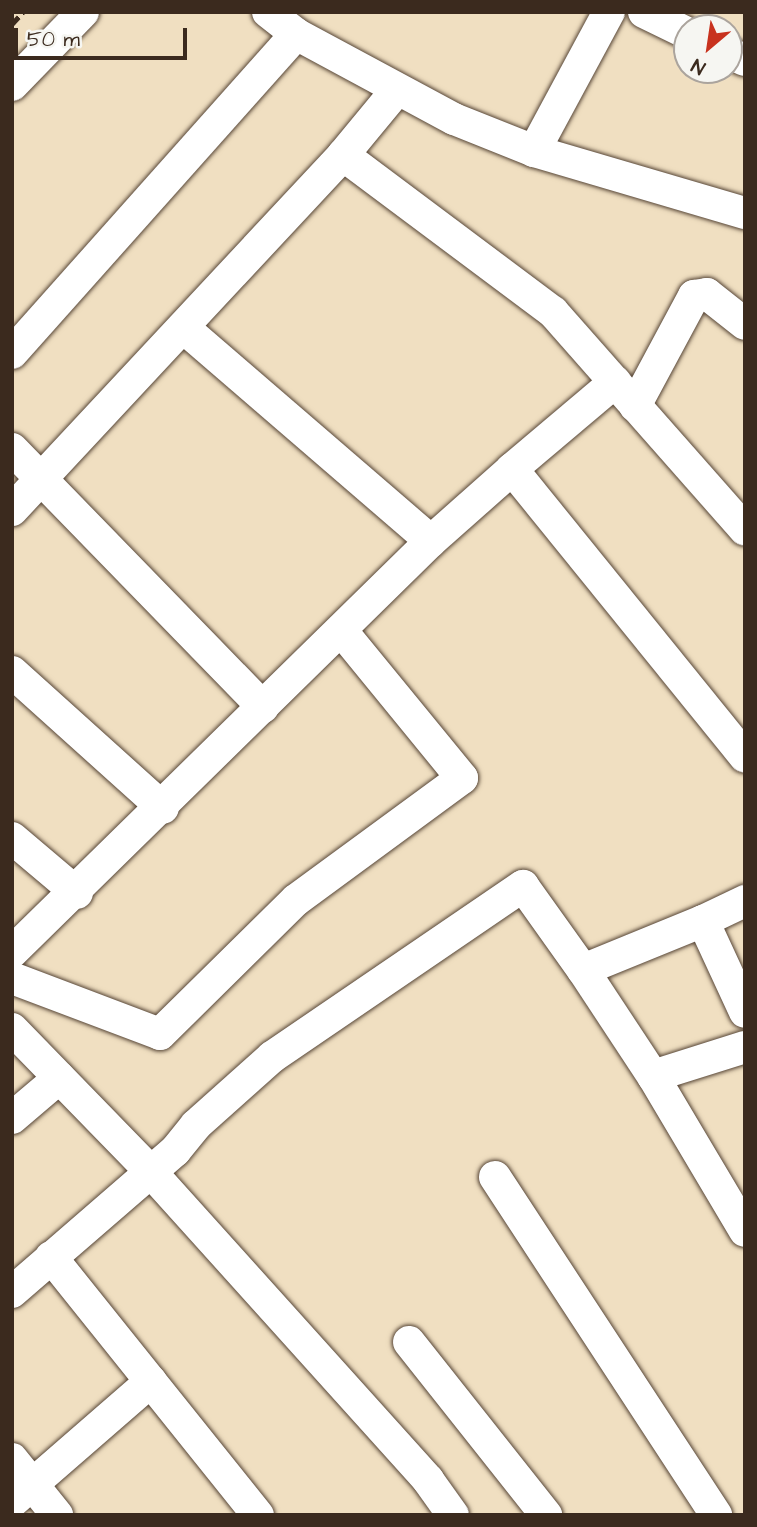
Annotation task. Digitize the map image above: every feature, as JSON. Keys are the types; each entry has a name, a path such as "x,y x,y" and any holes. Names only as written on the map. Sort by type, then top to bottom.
{"street":[{"path":"12,85 83,12"},
{"path":"268,12 296,34 396,91 534,151 745,213"},
{"path":"534,151 609,12"},
{"path":"644,12 673,26"},
{"path":"12,353 296,34"},
{"path":"12,510 44,481 343,155 396,91"},
{"path":"343,155 553,312 745,530"},
{"path":"635,405 694,296 707,294 745,324"},
{"path":"184,328 431,541"},
{"path":"12,952 77,893 431,541 615,382"},
{"path":"12,449 263,707"},
{"path":"512,469 745,757"},
{"path":"12,978 160,1034 296,900 462,778 341,630"},
{"path":"12,671 163,808"},
{"path":"12,838 77,893"},
{"path":"12,1292 150,1171 272,1057 523,886 653,1076 745,1231"},
{"path":"583,970 704,921 745,901"},
{"path":"704,921 745,1012"},
{"path":"12,1028 150,1171 428,1480 453,1515"},
{"path":"653,1076 745,1047"},
{"path":"12,1118 59,1077"},
{"path":"495,1177 716,1515"},
{"path":"51,1256 258,1515"},
{"path":"409,1342 546,1515"},
{"path":"22,1493 150,1381"},
{"path":"12,1459 22,1493 57,1515"}],"railway":[{"path":"12,24 23,12"}]}
